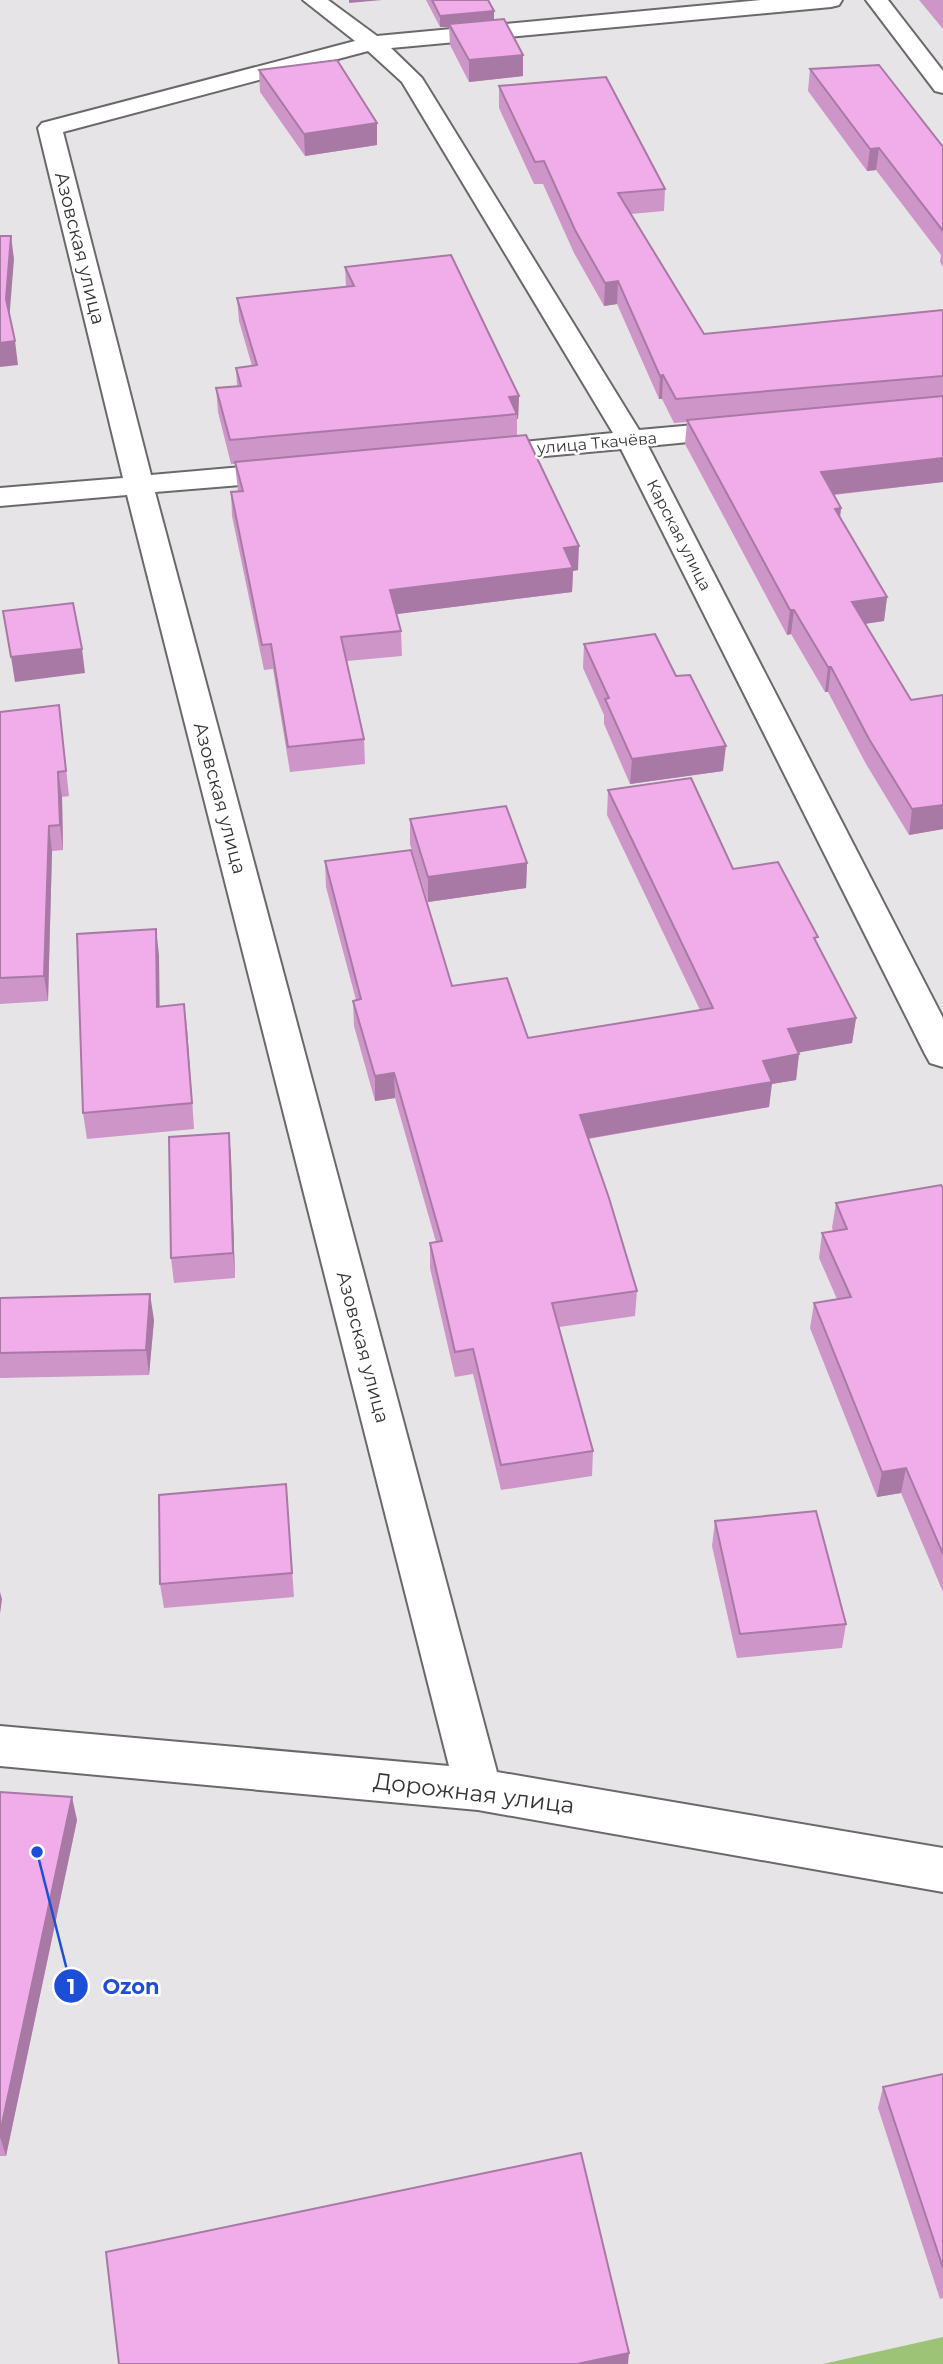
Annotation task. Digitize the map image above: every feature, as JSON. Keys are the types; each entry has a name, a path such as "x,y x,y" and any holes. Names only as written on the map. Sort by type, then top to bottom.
{"street":[{"name":"Карская улица","path":"314,0 372,43 411,78 631,440 943,1054"},
{"path":"372,43 831,0"},
{"path":"877,0 943,86"},
{"name":"Азовская улица","path":"372,43 50,128 139,486 478,1789"},
{"name":"улица Ткачёва","path":"453,457 767,427"},
{"path":"0,497 317,469"},
{"name":"Дорожная улица","path":"0,1746 478,1789 943,1870"}],"green space":[{"path":"943,2337 943,2364 823,2364"}],"building":[{"path":"432,0 488,0 494,11 440,16"},
{"path":"504,19 523,55 469,60 449,24"},
{"path":"337,60 377,123 304,134 259,70"},
{"path":"879,65 943,147 943,231 879,148 870,149 810,69"},
{"path":"606,77 665,189 618,193 704,334 943,310 943,376 676,399 663,375 660,376 618,281 605,283 575,230 544,161 535,162 499,86"},
{"path":"0,236 11,236 6,299 15,341 0,343"},
{"path":"451,255 519,396 509,397 517,414 230,440 216,388 241,386 236,368 257,365 237,298 354,286 345,267"},
{"path":"943,396 943,458 821,472 841,508 835,509 887,597 852,602 911,700 943,695 943,805 912,809 869,739 831,667 828,667 794,610 790,610 687,420"},
{"path":"526,435 579,546 564,548 573,568 390,590 401,631 341,637 364,739 288,747 271,644 262,645 231,492 243,491 235,462"},
{"path":"73,603 82,649 11,657 3,611"},
{"path":"655,634 676,676 690,675 726,746 632,759 605,699 609,698 584,644"},
{"path":"59,705 66,771 58,772 60,825 49,826 44,976 0,978 0,712"},
{"path":"691,778 733,869 778,862 818,937 814,938 856,1018 788,1029 799,1054 763,1061 772,1082 580,1115 637,1291 552,1303 593,1451 501,1465 473,1349 455,1352 430,1243 442,1241 394,1073 375,1076 353,1001 361,999 325,861 411,850 452,986 507,978 528,1038 713,1008 608,790"},
{"path":"506,806 527,863 428,877 410,819"},
{"path":"156,929 157,1007 184,1004 192,1103 83,1113 77,934"},
{"path":"229,1133 233,1253 171,1258 169,1137"},
{"path":"941,1185 943,1554 906,1468 882,1472 814,1303 851,1297 822,1233 847,1229 836,1203"},
{"path":"150,1294 146,1350 0,1353 0,1298"},
{"path":"286,1484 292,1573 160,1584 159,1495"},
{"path":"816,1511 846,1624 740,1634 715,1521"},
{"path":"0,1792 72,1797 0,2133"},
{"path":"943,2074 943,2268 883,2087"},
{"path":"581,2153 629,2353 577,2364 119,2364 106,2252"}],"place":[{"name":"Ozon","path":"37,1852"}]}
